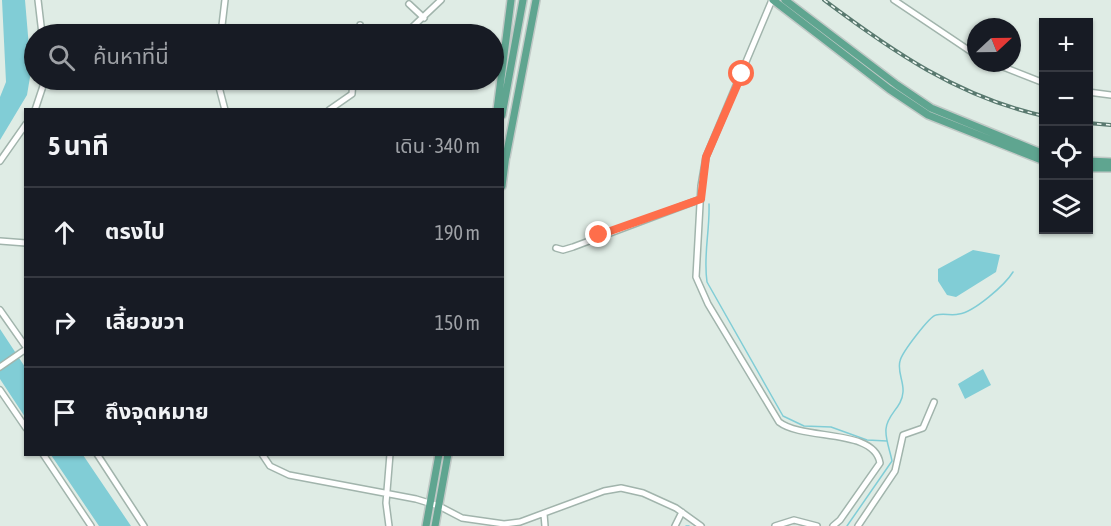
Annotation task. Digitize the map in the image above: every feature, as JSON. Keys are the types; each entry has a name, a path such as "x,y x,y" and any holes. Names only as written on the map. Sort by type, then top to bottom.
{"main road":[{"path":"504,55 511,0"},
{"path":"506,157 511,80 523,0"},
{"path":"504,172 536,0"},
{"path":"773,0 889,89 928,115 1039,159"},
{"path":"785,0 897,86 931,108 1039,152"},
{"path":"504,108 511,80"},
{"path":"497,108 500,90"},
{"path":"1093,161 1111,162"},
{"path":"1093,168 1111,168"},
{"path":"426,526 439,456"},
{"path":"435,526 448,456"}],"street":[{"path":"38,0 41,24"},
{"path":"221,24 225,0"},
{"path":"430,0 435,6"},
{"path":"417,24 441,0"},
{"path":"773,0 706,157 696,277 700,289 772,413 785,427 852,440 874,447 878,453 880,463 840,520 833,526"},
{"path":"894,0 967,49"},
{"path":"410,4 424,18"},
{"path":"1016,72 1039,81"},
{"path":"37,108 42,90"},
{"path":"220,90 224,108"},
{"path":"332,108 352,94 352,90"},
{"path":"1093,93 1111,95"},
{"path":"0,161 24,127"},
{"path":"556,248 563,250 573,247 701,199"},
{"path":"0,240 24,243"},
{"path":"0,310 24,345"},
{"path":"0,367 24,349"},
{"path":"0,390 24,425"},
{"path":"858,526 895,471 903,435 923,429 934,402"},
{"path":"44,456 91,526"},
{"path":"98,456 144,526"},
{"path":"263,456 270,466 289,476 430,503 462,518 486,522 520,522 617,488 643,493 682,512 701,526"},
{"path":"389,526 387,494 390,456"},
{"path":"675,526 682,512"},
{"path":"544,514 544,526"},
{"path":"775,526 794,520 817,526"}],"water":[{"path":"2,0 25,0 27,24 24,24 24,90 28,90 27,95 0,140 0,97 6,82"},
{"path":"973,250 1000,255 996,272 956,297 947,295 938,281 938,269"},
{"path":"0,329 24,365 24,415 0,379"},
{"path":"983,369 991,385 965,399 958,384"},
{"path":"52,456 84,456 131,526 99,526"}],"waterway":[{"path":"709,204 707,282 783,416 804,426 831,427 867,440 887,441"},
{"path":"847,526 892,461 886,429 889,419 902,398 903,388 899,365 902,356 933,317 939,314 959,314 973,308 996,290 1013,272"}],"railway":[{"path":"824,0 875,37 927,70 983,97 1039,115"},
{"path":"1093,123 1111,125"}],"route":[{"path":"599,235 701,199 702,171 706,157 742,74"}]}
